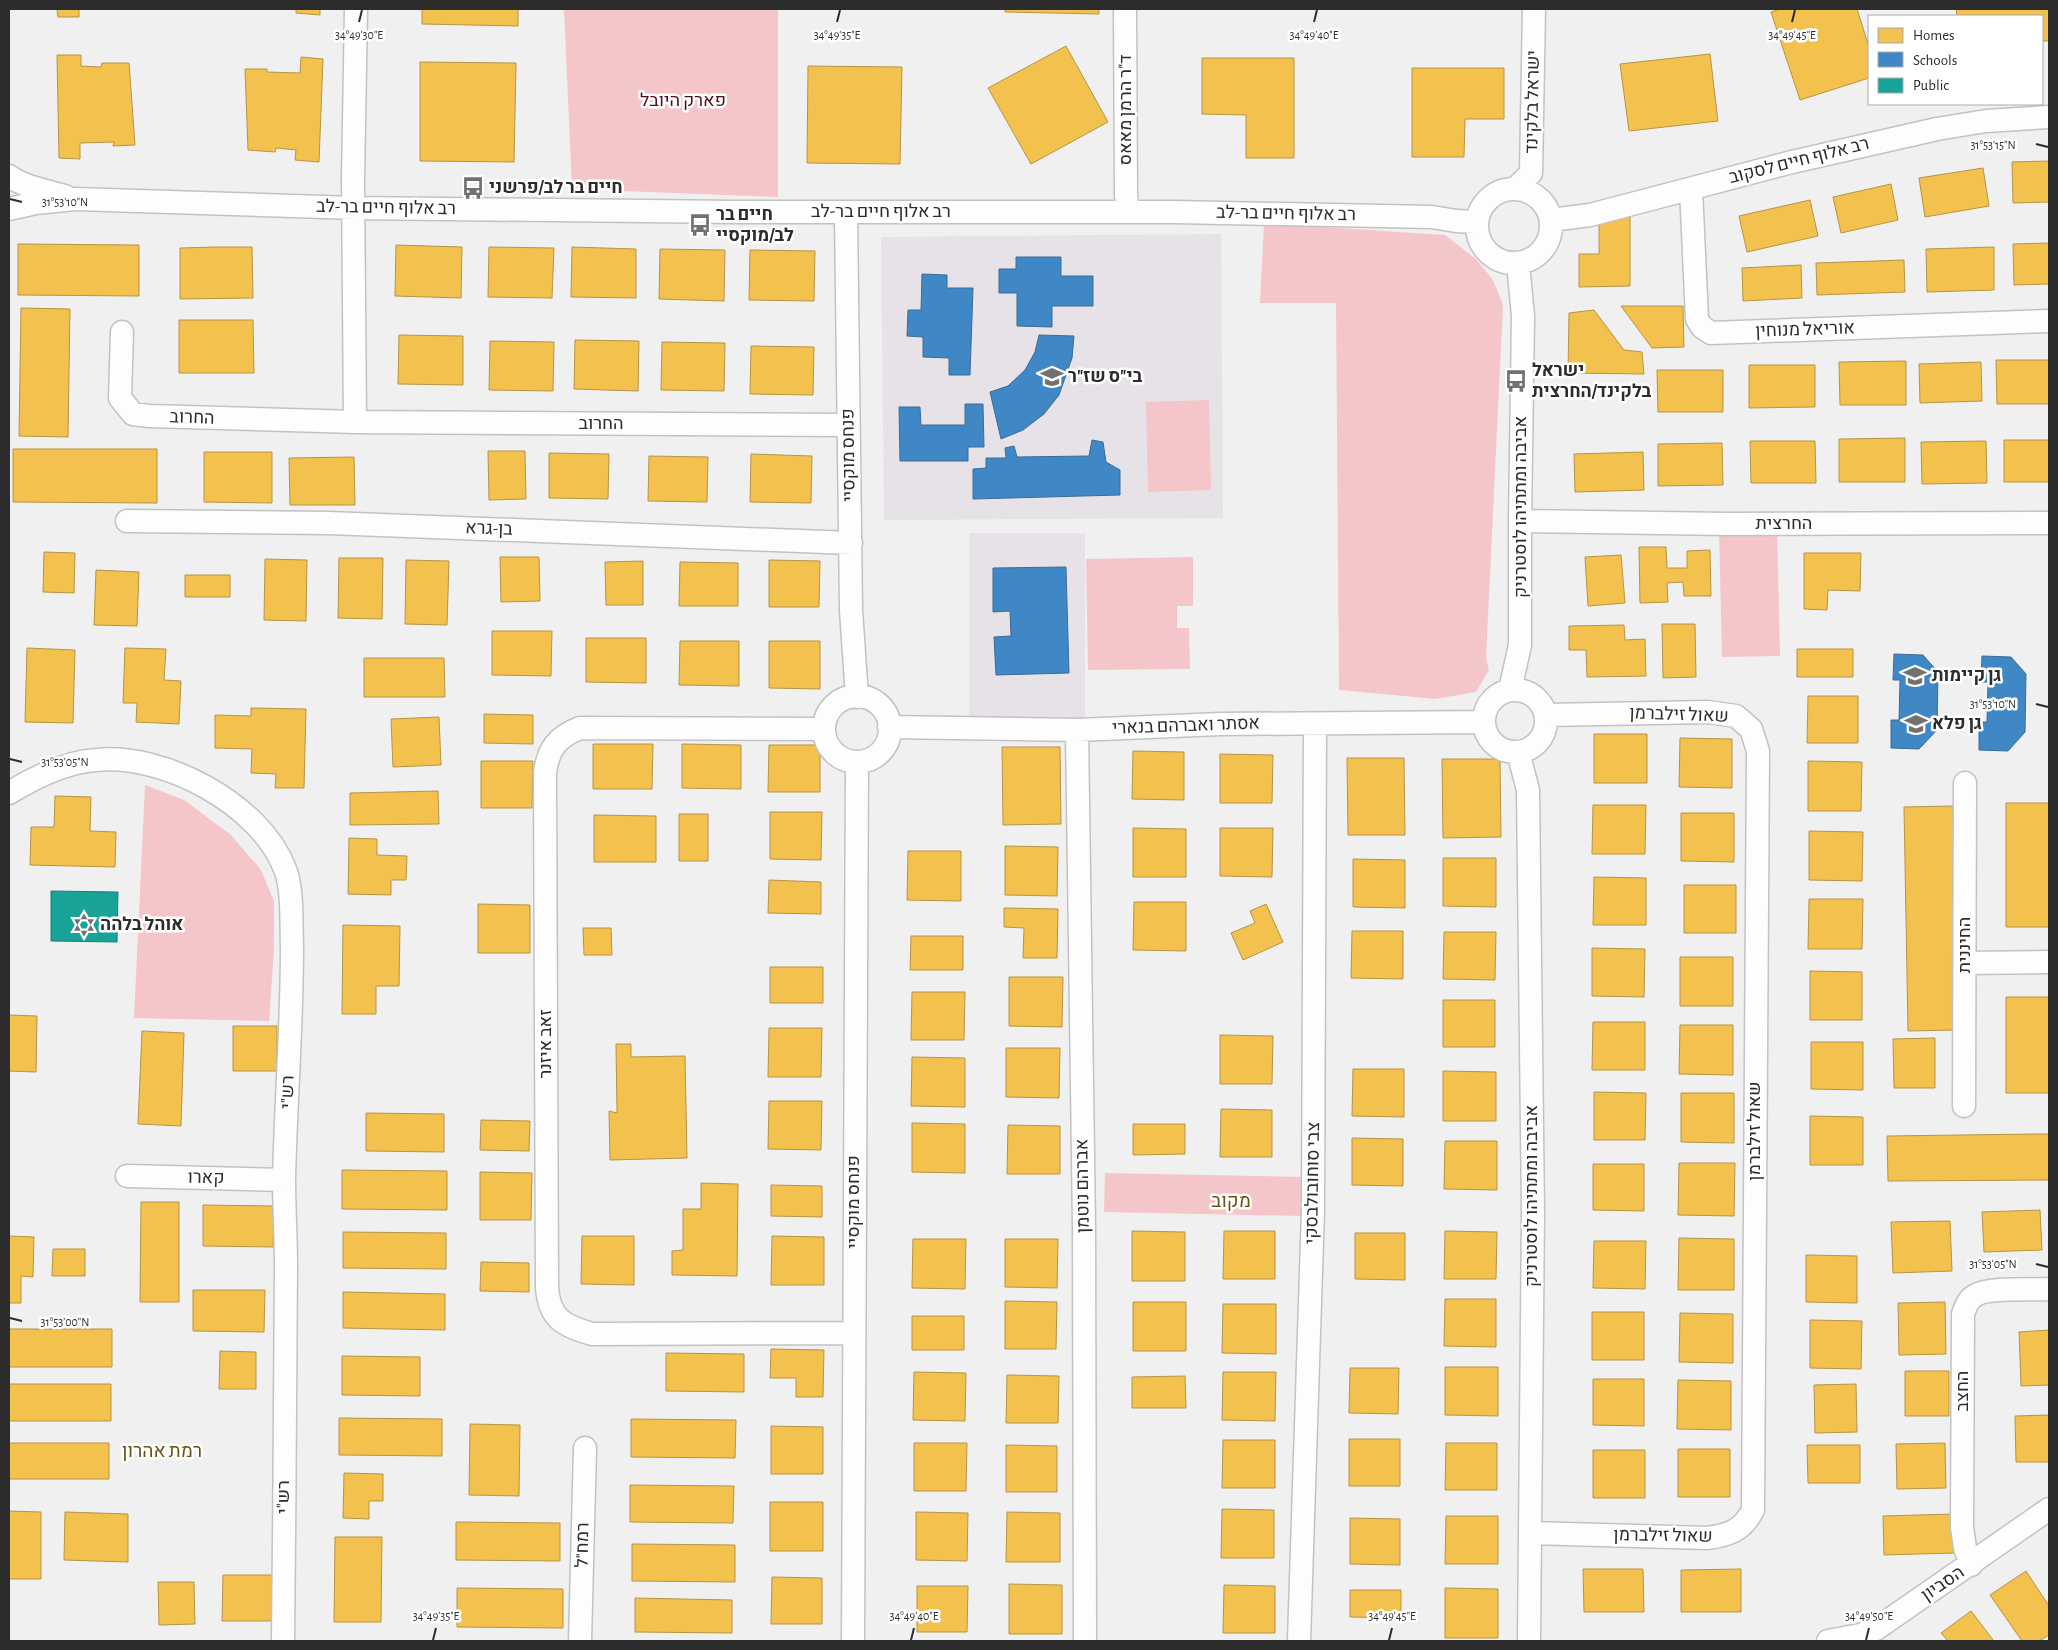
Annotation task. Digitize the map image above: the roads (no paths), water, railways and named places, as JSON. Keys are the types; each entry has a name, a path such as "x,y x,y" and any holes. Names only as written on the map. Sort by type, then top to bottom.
{"street":[{"path":"355,422 354,179 356,9"},
{"name":"ד\"ר הרמן מאאס","path":"1125,9 1126,195 1128,212"},
{"name":"ישראל בלקינד","path":"1516,188 1531,174 1534,9"},
{"name":"רב אלוף חיים לסקוב","path":"1551,220 1590,215 1792,162 1937,129 1986,121 2049,117"},
{"name":"רב אלוף חיים בר-לב","path":"9,176 14,180 41,190 76,199"},
{"path":"1516,188 1528,191 1539,198 1547,208 1551,220 1551,232 1547,244 1540,253 1530,260 1518,263 1506,263 1487,252 1480,243 1476,222 1486,201 1494,194 1516,188"},
{"name":"אוריאל מנוחין","path":"1691,189 1697,319 1702,327 1711,333 2049,321"},
{"name":"רב אלוף חיים בר-לב","path":"9,209 36,203 76,199 355,208 1128,212 1432,217 1476,222"},
{"name":"פנחס מוקסיי","path":"846,212 852,610 857,697"},
{"name":"אביבה ומתתיהו לוסטרניק","path":"1510,690 1520,645 1523,316 1518,263"},
{"name":"החרוב","path":"122,332 120,398 133,414 355,422 848,425"},
{"name":"בן-גרא","path":"126,521 329,523 851,543"},
{"name":"החרצית","path":"1520,521 1728,524 2049,524"},
{"path":"1510,690 1529,692 1537,698 1546,715 1545,730 1537,744 1528,750 1518,752 1499,748 1491,741 1486,732 1484,722 1485,713 1494,697 1510,690"},
{"path":"857,697 865,697 876,703 884,711 889,727 888,741 884,749 869,760 857,762 840,758 831,750 824,729 826,717 834,706 845,699 857,697"},
{"name":"שאול זילברמן","path":"1530,1533 1707,1538 1724,1536 1737,1529 1747,1522 1753,1510 1758,752 1751,729 1736,716 1708,712 1546,715"},
{"name":"אסתר ואברהם בנארי","path":"889,727 1078,730 1221,724 1484,722"},
{"name":"צבי סוחובולבסקי","path":"1299,1641 1313,1210 1315,724"},
{"name":"זאב איזנר","path":"824,729 580,728 560,737 549,754 545,774 547,1287 548,1301 560,1322 574,1329 592,1334 854,1333"},
{"name":"אברהם נוטמן","path":"1078,730 1084,1217 1085,1641"},
{"name":"אביבה ומתתיהו לוסטרניק","path":"1518,752 1528,790 1533,1212 1529,1641"},
{"name":"רש\"י","path":"9,793 46,773 72,764 94,760 118,759 142,763 174,772 220,795 260,829 276,849 287,873 292,978 284,1180 286,1265 283,1641"},
{"name":"פנחס מוקסיי","path":"853,1641 857,762"},
{"name":"החיננית","path":"1964,1106 1965,783"},
{"path":"1965,963 2049,962"},
{"name":"קארו","path":"127,1176 284,1180"},
{"name":"החצב","path":"1971,1565 1964,1548 1962,1527 1963,1314 1967,1302 1976,1294 1986,1291 2049,1290"},
{"name":"רמח\"ל","path":"580,1641 585,1448"},
{"name":"הסביון","path":"1828,1641 1860,1636 1876,1629 1971,1565 2049,1509"}],"place":[{"name":"חיים בר לב/פרשני","path":"473,188"},
{"name":"חיים בר לב/מוקסיי","path":"700,225"},
{"name":"בי\"ס שז\"ר","path":"1052,377"},
{"name":"ישראל בלקינד/החרצית","path":"1516,381"},
{"name":"גן קיימות","path":"1915,676"},
{"name":"גן פלא","path":"1916,724"},
{"name":"אוהל בלהה","path":"84,925"}],"district":[{"name":"מקוב","path":"1231,1201"},
{"name":"רמת אהרון","path":"162,1451"}],"park label":[{"name":"פארק היובל","path":"683,101"}]}
